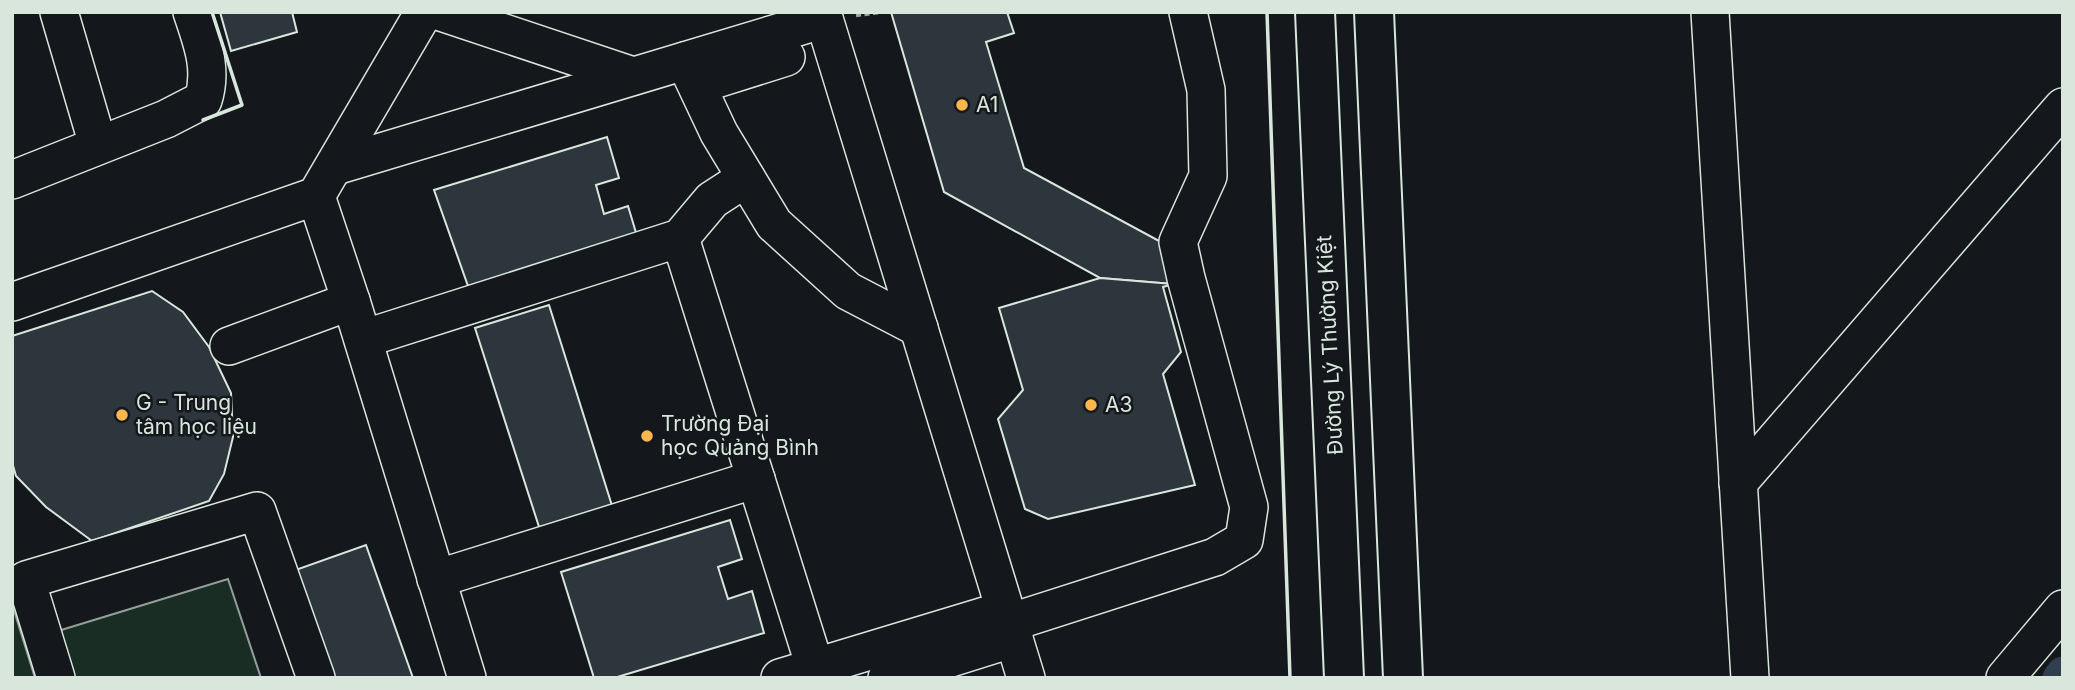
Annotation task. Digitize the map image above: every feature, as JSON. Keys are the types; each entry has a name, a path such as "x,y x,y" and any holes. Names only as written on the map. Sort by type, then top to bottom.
{"main road":[{"name":"Đường Lý Thường Kiệt","path":"1315,12 1344,678"},
{"path":"1374,12 1403,678"},
{"path":"1326,251 1385,256"}],"street":[{"path":"59,12 98,145"},
{"path":"12,180 166,119 203,100 207,86 206,53 192,12"},
{"path":"12,302 317,196 424,12"},
{"path":"442,12 633,76"},
{"path":"780,678 815,667 1010,624 1215,558 1244,540 1249,507 1178,242 1208,176 1206,90 1188,12"},
{"path":"1710,12 1750,678"},
{"path":"335,166 633,76 691,73 826,24 1026,678"},
{"path":"691,73 719,133 774,224 848,291 919,328"},
{"path":"1738,483 2063,107"},
{"path":"363,339 680,238 712,200 746,178"},
{"path":"317,196 467,678"},
{"path":"680,238 815,667"},
{"path":"229,346 351,301"},
{"path":"436,579 756,480"},
{"path":"56,678 19,582 257,511 316,678"},
{"path":"2005,678 2063,609"},
{"path":"887,678 1010,624"}],"green space":[{"path":"228,579 261,678 71,678 58,631"},
{"path":"12,604 35,678 12,678"}],"building":[{"path":"220,12 292,12 297,32 231,51"},
{"name":"A1","path":"891,12 1007,12 1014,33 986,42 1024,168 1161,242 1173,284 1100,278 944,192"},
{"path":"607,137 619,178 596,185 604,214 628,206 637,236 468,286 434,190"},
{"name":"A3","path":"1100,278 1173,284 1163,287 1181,352 1163,374 1195,485 1048,519 1025,509 998,419 1023,390 999,308"},
{"name":"G - Trung tâm học liệu","path":"152,291 183,312 209,347 231,393 233,437 224,474 209,501 92,541 46,507 16,476 12,462 12,336"},
{"path":"549,305 614,512 541,533 475,328"},
{"path":"730,520 742,559 718,567 728,599 752,591 764,633 614,678 594,678 561,572"},
{"path":"366,545 413,678 326,678 287,573"}],"waterway":[{"path":"2059,678 2063,673"}],"wall":[{"path":"203,120 242,105 212,12"},
{"path":"1267,12 1290,678"}],"place":[{"name":"A1","path":"962,105"},
{"name":"A3","path":"1091,405"},
{"name":"G - Trung tâm học liệu","path":"122,415"},
{"name":"Trường Đại học Quảng Bình","path":"647,436"}]}
